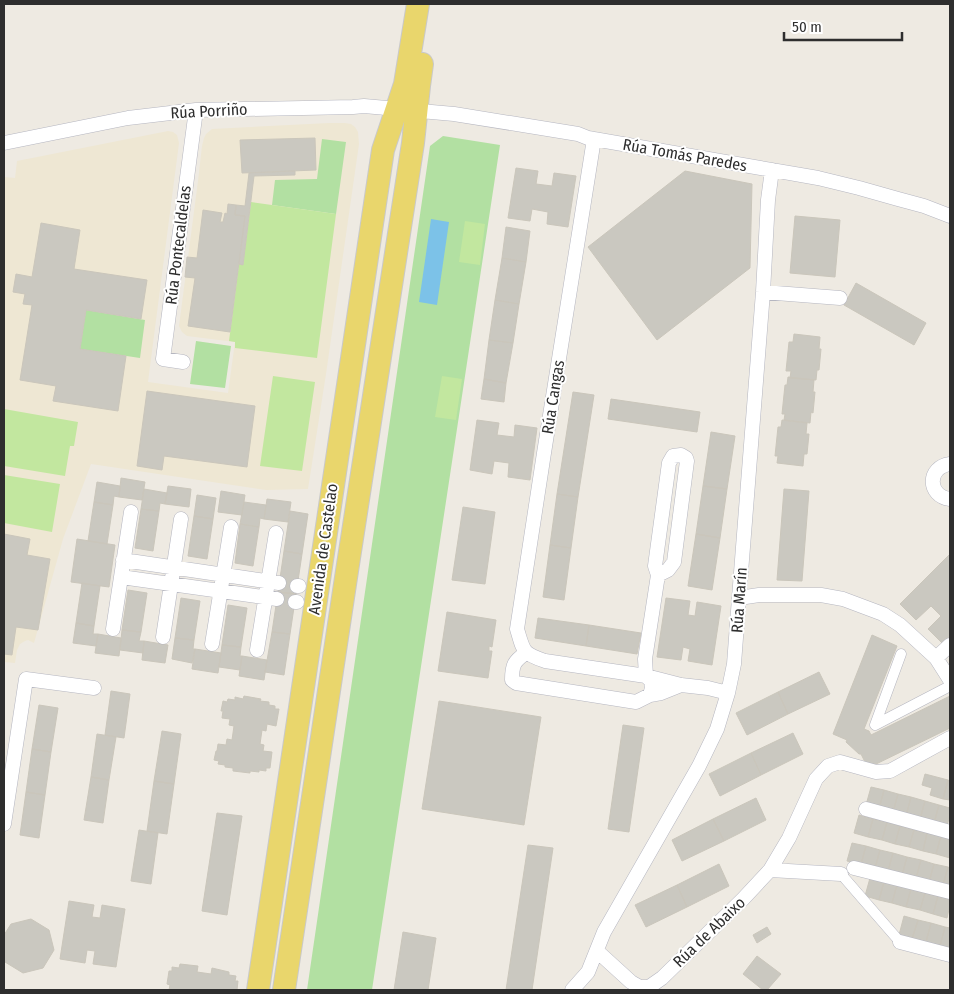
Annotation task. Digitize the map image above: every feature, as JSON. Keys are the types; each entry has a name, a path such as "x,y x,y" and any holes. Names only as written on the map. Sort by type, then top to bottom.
{"main road":[{"path":"406,110 405,84 418,4"},
{"path":"406,110 419,86 433,4"},
{"name":"Avenida de Castelao","path":"258,990 291,593 383,150 406,110"},
{"name":"Avenida de Castelao","path":"284,990 413,143 406,110"}],"street":[{"name":"Rúa Porriño","path":"4,143 128,118 196,110 364,106 406,110"},
{"name":"Rúa Pontecaldelas","path":"183,362 163,359 196,110"},
{"name":"Rúa Tomás Paredes","path":"406,110 454,114 578,134 588,138 818,178 924,206 950,216"},
{"name":"Rúa Cangas","path":"526,653 517,629 594,139"},
{"name":"Rúa Marín","path":"572,990 588,972 606,927 699,766 717,729 728,693 734,664 740,598 768,200 772,170"},
{"path":"763,292 840,298"},
{"path":"650,695 652,688 651,682 646,676 645,660 658,575 654,566 670,463 673,456 681,455 687,461 674,562 668,570 658,575"},
{"path":"950,464 943,465 938,469 932,480 935,491 939,496 950,499"},
{"path":"113,630 130,512"},
{"path":"163,636 180,519"},
{"path":"212,644 231,527"},
{"path":"258,650 291,593 276,533"},
{"path":"123,560 223,576 291,593"},
{"path":"121,577 221,592 291,593"},
{"path":"740,598 759,595 821,595 843,598 883,614 900,625 936,658 950,680"},
{"path":"936,658 950,645"},
{"path":"681,684 636,702 516,683 512,680 516,660 526,653 545,661 646,676 728,693"},
{"path":"902,654 874,725 950,686"},
{"path":"4,824 26,678 94,688"},
{"name":"Rúa de Abaixo","path":"597,951 631,982 649,989 743,900 770,870 789,838 816,779 828,766 840,762 876,772 890,771 950,738"},
{"path":"866,809 950,832"},
{"path":"770,870 846,875 854,868 950,892"},
{"path":"841,874 900,942 950,954"},
{"path":"586,990 588,972"}],"shaded area":[{"path":"329,123 351,124 358,132 359,144 308,489 266,490 91,464 63,539 34,643 28,640 20,644 15,663 4,662 4,177 15,178 17,161 168,131 177,135 179,143 148,382 228,393 235,342 187,336 179,326 204,138 212,129"}],"green space":[{"path":"443,136 500,145 372,990 307,990 430,146"},
{"path":"322,139 346,142 336,214 272,205 275,180 317,179"},
{"path":"251,202 336,214 317,358 235,348 235,342 229,341 239,264 243,264"},
{"path":"465,221 485,224 480,265 459,262"},
{"path":"86,310 145,320 140,358 80,349"},
{"path":"196,341 231,346 225,388 190,384"},
{"path":"273,376 315,382 302,471 260,466"},
{"path":"442,376 462,379 456,420 435,417"},
{"path":"4,409 78,422 74,446 70,446 65,476 4,466"},
{"path":"4,475 60,484 52,532 4,523"}],"water":[{"path":"431,219 449,222 437,305 419,302"}],"building":[{"path":"315,138 316,170 242,173 240,140"},
{"path":"516,168 538,171 536,184 552,186 554,173 576,176 568,227 547,224 548,212 532,209 530,221 508,218"},
{"path":"295,171 295,175 254,176 243,265 239,264 245,216 235,215 236,205 245,206 249,173"},
{"path":"685,171 752,184 750,268 657,340 588,247"},
{"path":"228,204 236,205 235,215 245,216 230,332 188,326 195,278 185,277 187,257 197,258 203,210 222,213 220,222 223,222 225,213 227,214"},
{"path":"795,216 840,220 835,277 790,273"},
{"path":"41,223 80,230 74,269 147,280 141,319 86,310 80,349 126,356 118,411 53,401 56,386 20,380 32,305 23,304 25,294 13,292 16,274 32,277"},
{"path":"506,227 530,231 526,262 502,258"},
{"path":"502,258 526,262 519,304 495,300"},
{"path":"856,283 926,323 914,345 844,305"},
{"path":"495,300 519,304 513,343 489,340"},
{"path":"794,334 820,337 819,349 821,349 816,380 790,378 791,371 786,371 789,342 793,342"},
{"path":"489,340 513,343 506,383 484,379"},
{"path":"788,377 814,380 813,392 815,392 810,423 784,420 785,414 782,414 785,385 787,385"},
{"path":"484,379 506,383 504,402 481,399"},
{"path":"147,391 255,406 247,467 164,456 162,470 137,466"},
{"path":"573,392 594,395 578,497 557,494"},
{"path":"611,399 700,412 697,432 608,419"},
{"path":"477,420 499,423 497,435 514,437 515,425 537,428 530,480 508,477 509,463 494,461 492,474 470,470"},
{"path":"782,420 807,423 806,434 809,434 807,454 804,454 803,466 777,463 778,456 775,456 778,427 781,427"},
{"path":"711,432 735,436 727,489 703,486"},
{"path":"121,478 145,482 142,500 119,497"},
{"path":"97,482 120,486 119,497 114,496 113,505 94,502"},
{"path":"168,486 191,489 189,507 165,504"},
{"path":"703,486 727,489 720,538 696,534"},
{"path":"144,489 167,493 165,504 160,503 159,511 141,509"},
{"path":"784,489 809,491 802,581 777,580"},
{"path":"221,491 245,495 242,515 218,512"},
{"path":"557,494 578,497 571,548 550,545"},
{"path":"197,495 216,498 213,519 194,516"},
{"path":"267,499 291,502 288,522 264,519"},
{"path":"94,502 113,505 107,544 88,541"},
{"path":"244,502 266,505 264,519 260,518 259,527 240,524"},
{"path":"463,507 495,512 485,584 452,580"},
{"path":"141,509 159,511 153,551 135,548"},
{"path":"290,511 308,514 302,554 284,551"},
{"path":"194,516 213,519 207,559 188,556"},
{"path":"240,524 259,527 253,566 235,563"},
{"path":"4,534 30,539 27,555 50,559 38,630 16,627 12,655 4,654"},
{"path":"696,534 720,538 712,590 688,586"},
{"path":"77,539 115,545 109,587 71,582"},
{"path":"550,545 571,548 564,600 543,597"},
{"path":"284,551 302,554 296,594 278,592"},
{"path":"950,554 950,639 944,645 928,629 941,616 931,606 916,620 900,604"},
{"path":"82,583 100,586 94,626 76,623"},
{"path":"128,590 147,593 141,632 122,630"},
{"path":"278,592 296,594 290,634 272,632"},
{"path":"181,598 200,601 194,640 175,638"},
{"path":"666,598 690,601 688,615 695,616 697,602 721,606 712,665 688,661 690,649 683,647 681,660 657,657"},
{"path":"228,605 247,608 241,647 222,645"},
{"path":"447,612 496,620 492,647 489,646 489,651 492,651 488,678 438,671"},
{"path":"538,618 589,625 586,646 535,638"},
{"path":"76,623 94,626 93,634 98,634 96,646 73,643"},
{"path":"589,625 641,633 637,654 586,646"},
{"path":"122,630 141,632 139,641 144,641 143,653 120,650"},
{"path":"272,632 290,634 284,675 265,672"},
{"path":"98,634 121,638 119,656 95,653"},
{"path":"872,635 897,646 864,729 869,731 871,735 950,696 950,728 872,766 866,764 861,754 846,742 847,740 833,734"},
{"path":"175,638 194,640 193,649 195,649 192,663 172,659"},
{"path":"144,641 168,645 165,663 142,660"},
{"path":"222,645 241,647 240,670 219,667"},
{"path":"195,649 221,653 218,673 192,669"},
{"path":"242,656 267,660 264,680 239,676"},
{"path":"819,672 830,694 788,714 778,692"},
{"path":"111,691 130,694 124,738 105,735"},
{"path":"778,692 788,714 747,735 736,713"},
{"path":"244,696 261,699 260,701 269,702 269,705 279,709 276,726 267,724 266,731 262,730 260,744 264,745 263,751 272,752 270,768 266,768 266,771 250,771 250,773 233,771 233,768 225,767 225,765 218,764 219,761 214,760 218,744 226,745 227,739 232,740 234,726 229,725 230,719 222,718 223,701 227,702 228,699 235,700 235,697 243,699"},
{"path":"439,701 541,717 524,825 422,809"},
{"path":"39,705 58,708 51,752 32,749"},
{"path":"623,725 644,728 629,832 608,829"},
{"path":"162,731 181,734 174,784 154,781"},
{"path":"793,733 803,754 761,775 751,753"},
{"path":"97,734 116,737 109,780 91,777"},
{"path":"32,749 51,752 45,795 26,792"},
{"path":"751,753 761,775 720,796 709,774"},
{"path":"925,774 948,780 943,799 930,795 932,788 922,785"},
{"path":"91,777 109,780 103,823 84,820"},
{"path":"948,780 950,781 950,800 943,799"},
{"path":"154,781 174,784 167,834 147,831"},
{"path":"871,787 884,790 879,809 866,805"},
{"path":"884,790 898,794 893,812 879,809"},
{"path":"26,792 45,795 39,838 20,835"},
{"path":"898,794 911,797 906,816 893,812"},
{"path":"911,797 925,801 920,819 906,816"},
{"path":"756,798 766,820 724,841 713,819"},
{"path":"925,801 939,805 934,823 920,819"},
{"path":"939,805 950,808 947,826 934,823"},
{"path":"217,813 242,816 227,915 202,911"},
{"path":"859,815 873,819 868,837 854,833"},
{"path":"713,819 724,841 682,861 672,840"},
{"path":"873,819 887,822 882,840 868,837"},
{"path":"887,822 900,826 895,844 882,840"},
{"path":"900,826 914,830 909,847 895,844"},
{"path":"139,830 158,833 151,884 131,881"},
{"path":"914,830 927,833 923,851 909,847"},
{"path":"927,833 941,836 936,854 923,851"},
{"path":"941,836 950,839 950,858 936,854"},
{"path":"852,843 866,846 861,864 847,861"},
{"path":"528,845 553,848 532,990 506,990"},
{"path":"866,846 880,850 875,868 861,864"},
{"path":"880,850 893,853 888,871 875,868"},
{"path":"893,853 907,857 902,875 888,871"},
{"path":"907,857 921,860 916,878 902,875"},
{"path":"921,860 934,864 929,882 916,878"},
{"path":"719,864 729,886 687,907 677,885"},
{"path":"934,864 948,867 943,885 929,882"},
{"path":"948,867 950,868 950,887 943,885"},
{"path":"870,878 884,882 879,900 865,896"},
{"path":"884,882 897,885 892,903 879,900"},
{"path":"677,885 687,907 646,927 635,905"},
{"path":"897,885 911,889 906,907 892,903"},
{"path":"911,889 925,893 920,910 906,907"},
{"path":"925,893 938,896 933,914 920,910"},
{"path":"938,896 950,899 947,918 933,914"},
{"path":"69,901 94,905 92,917 100,918 102,905 125,909 116,967 93,964 95,951 87,950 85,963 60,959"},
{"path":"904,916 918,920 912,939 899,935"},
{"path":"31,919 49,930 54,950 43,968 23,973 5,962 4,935 11,924"},
{"path":"918,920 931,923 926,942 912,939"},
{"path":"931,923 945,927 940,946 926,942"},
{"path":"767,927 771,934 757,943 753,935"},
{"path":"945,927 950,928 950,948 940,946"},
{"path":"403,932 436,938 428,990 394,990"},
{"path":"757,956 781,974 767,990 763,990 743,974"},
{"path":"180,964 198,966 197,972 211,974 212,968 229,972 229,975 236,976 235,981 238,981 237,990 169,990 170,985 167,984 169,971 172,971 172,967 179,968"}]}
